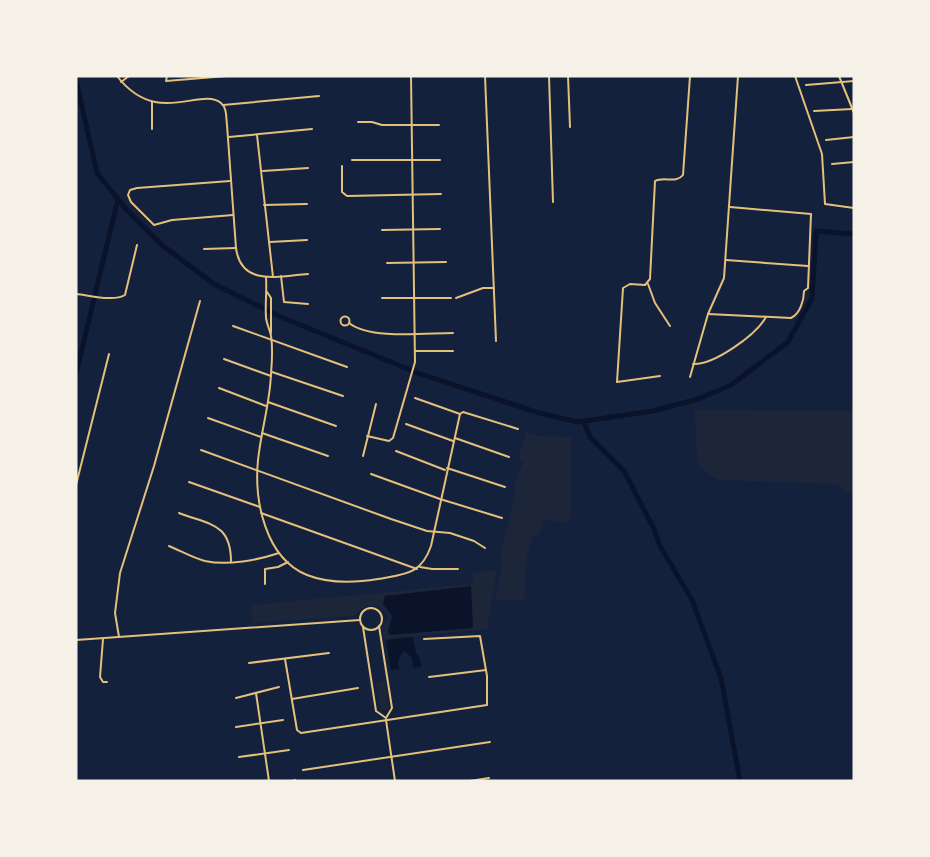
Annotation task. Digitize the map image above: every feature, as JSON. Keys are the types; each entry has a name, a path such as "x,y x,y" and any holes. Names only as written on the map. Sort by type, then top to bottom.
{"street":[{"path":"117,76 121,82 138,96 152,102 167,105 209,99 222,105 319,96"},
{"path":"121,82 128,76"},
{"path":"167,76 166,81 227,76"},
{"path":"367,436 391,440 414,365 411,76"},
{"path":"485,76 496,341"},
{"path":"549,76 553,202"},
{"path":"568,76 570,127"},
{"path":"670,326 655,303 648,283 654,184 658,179 676,180 683,176 690,76"},
{"path":"690,377 708,314 723,283 738,76"},
{"path":"795,76 822,154 825,204 854,208"},
{"path":"839,76 854,113"},
{"path":"806,85 854,81"},
{"path":"152,102 152,129"},
{"path":"222,105 228,137 236,248 242,267 253,274 266,277 308,274"},
{"path":"814,112 852,109"},
{"path":"358,122 372,122 382,125 438,125"},
{"path":"228,137 312,129"},
{"path":"257,134 274,277"},
{"path":"826,140 854,137"},
{"path":"352,160 440,160"},
{"path":"832,164 854,162"},
{"path":"342,166 342,192 347,196 380,197 441,194"},
{"path":"262,171 308,168"},
{"path":"230,180 137,188 129,191 128,195 131,202 154,225 172,220 233,215"},
{"path":"264,205 306,204"},
{"path":"708,314 786,318 795,316 804,298 804,291 808,288 812,214 730,207"},
{"path":"382,230 440,229"},
{"path":"270,242 307,240"},
{"path":"76,294 121,298 125,295 136,246"},
{"path":"204,249 236,248"},
{"path":"726,260 809,266"},
{"path":"387,264 446,262"},
{"path":"281,276 284,302 308,304"},
{"path":"266,277 267,292 265,304 271,341 272,372 261,433 257,470 260,507 265,526 279,553 288,562 305,574 339,582 391,577 420,567 427,558 460,414"},
{"path":"648,283 645,285 630,284 623,288 617,382 660,376"},
{"path":"456,298 483,288 494,288"},
{"path":"267,292 272,304 270,334"},
{"path":"382,298 451,298"},
{"path":"119,637 115,613 120,572 154,466 200,301"},
{"path":"693,364 707,363 717,358 756,330 766,317"},
{"path":"349,323 383,334 453,333"},
{"path":"233,326 347,367"},
{"path":"415,351 453,351"},
{"path":"76,485 109,354"},
{"path":"224,359 271,377"},
{"path":"272,372 343,396"},
{"path":"220,388 267,406"},
{"path":"416,398 460,414 463,412 518,429"},
{"path":"268,402 336,426"},
{"path":"363,456 376,404"},
{"path":"208,418 261,437"},
{"path":"406,424 509,457"},
{"path":"261,433 328,456"},
{"path":"201,450 391,519 474,541 485,548"},
{"path":"396,451 505,487"},
{"path":"371,474 440,499 502,518"},
{"path":"189,482 260,507"},
{"path":"261,513 417,569"},
{"path":"179,514 222,530 230,542 231,562"},
{"path":"169,546 206,561 231,562 279,553"},
{"path":"265,584 265,569 278,567 288,562"},
{"path":"420,567 458,569"},
{"path":"386,719 376,711 363,627 360,620 363,611 373,609 381,616 380,626 392,708 386,719 395,781"},
{"path":"76,640 360,620"},
{"path":"363,627 370,630 380,626"},
{"path":"285,659 296,730 301,733 386,719 486,706 488,702 486,670 481,639 478,634 424,639"},
{"path":"103,638 100,677 103,682 107,682"},
{"path":"249,663 329,653"},
{"path":"429,677 486,670"},
{"path":"236,698 279,687"},
{"path":"292,699 358,688"},
{"path":"256,693 269,781"},
{"path":"236,727 283,720"},
{"path":"303,770 490,742"},
{"path":"239,757 289,750"},
{"path":"470,781 489,778"}],"shaded area":[{"path":"694,410 854,411 854,493 847,493 837,484 720,480 710,475 698,465"},
{"path":"526,432 538,436 571,437 571,517 564,523 545,519 541,533 533,537 527,554 524,601 495,600 503,558 500,556 516,492 513,489 523,462 518,459"},
{"path":"497,570 487,629 384,639 382,628 388,617 387,612 374,606 361,609 354,616 252,623 251,607 253,605 469,584 473,581 473,573","holes":["383,604 472,628 387,631 392,616"]},
{"path":"471,586 473,628 391,635 388,633 392,616 383,604 385,596"},
{"path":"413,637 416,654 422,666 413,668 412,659 405,651 400,656 399,669 391,670 386,640"},
{"path":"385,681 389,709 380,710 376,683"}],"waterway":[{"path":"76,80 97,173 126,209 162,245 214,284 281,317 418,373 539,413 578,422 653,411 698,399 731,385 788,342 812,298 816,231 854,234"},
{"path":"76,374 118,199"},
{"path":"583,421 590,437 624,471 654,529 660,546 692,600 721,678 740,781"}]}
